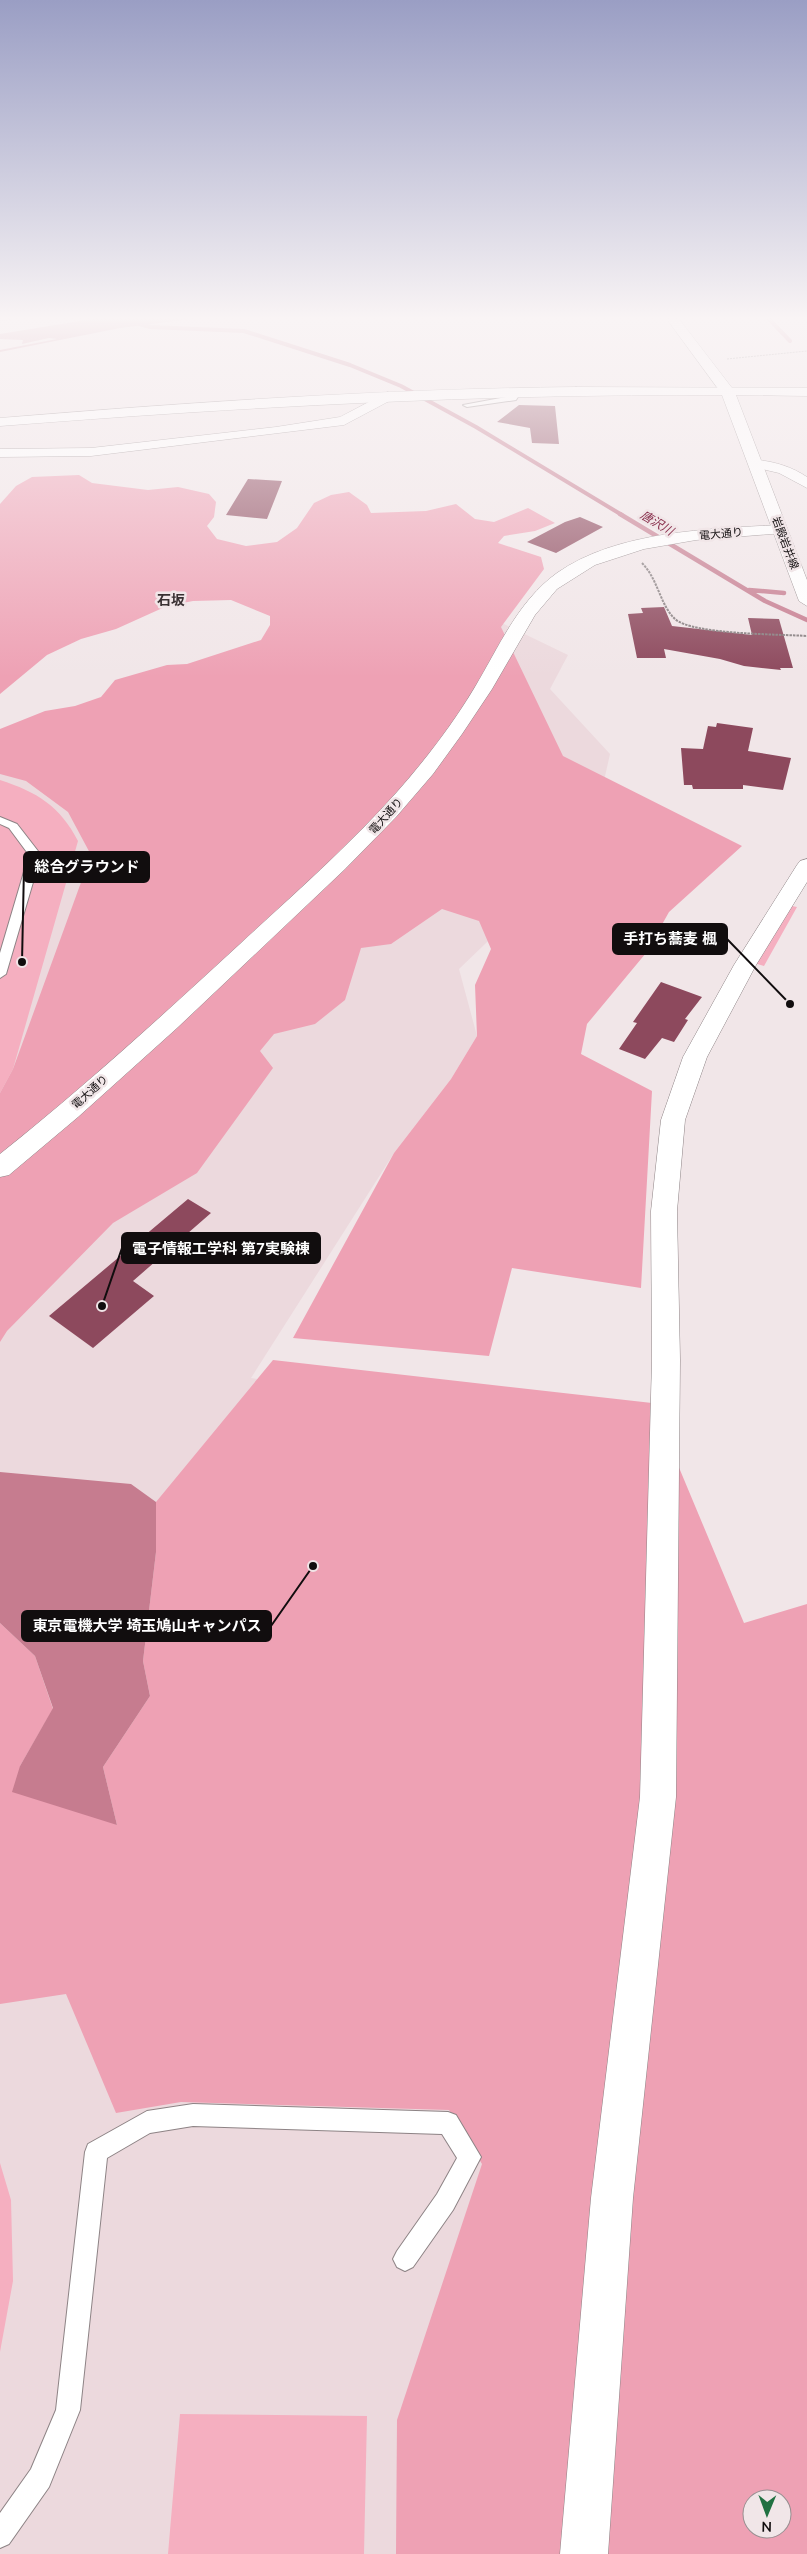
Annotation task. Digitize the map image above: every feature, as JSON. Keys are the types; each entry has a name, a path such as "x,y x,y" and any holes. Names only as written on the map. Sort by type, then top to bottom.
{"street":[{"path":"0,453 90,452 206,438"},
{"name":"岩殿岩井線","path":"747,438 758,464 779,530 807,601"},
{"path":"758,464 784,469 807,484"},
{"name":"電大通り","path":"0,1168 46,1132 139,1049 364,840 406,794 444,745 482,690 524,620 548,589 563,576 586,563 649,543 684,537 779,530"},
{"path":"584,2554 612,2198 658,1798 666,1370 664,1211 673,1120 695,1057 746,966 807,865"}],"lane":[{"path":"0,820 12,826 35,855 0,974"},
{"path":"0,2535 40,2478 68,2410 96,2152 147,2122 193,2115 448,2123 470,2158 445,2202 405,2259"}],"path":[{"path":"618,552 637,559 645,566 676,620 688,625 719,630 807,636"}],"shaded area":[{"path":"79,475 92,483 148,490 178,487 209,494 216,502 214,517 207,526 217,539 246,546 277,542 297,528 314,503 331,495 349,492 367,505 371,513 426,511 456,504 475,519 494,522 528,508 555,523 535,531 504,536 498,543 541,557 544,569 501,627 563,756 742,846 669,912 646,953 587,1024 581,1054 652,1091 641,1288 512,1268 489,1356 293,1338 394,1153 451,1079 477,1036 475,985 491,949 479,921 442,909 391,944 361,948 345,1000 315,1024 274,1034 260,1051 273,1068 197,1173 113,1223 7,1331 0,1342 0,1093 13,1069 91,855 68,812 26,781 0,774 0,729 45,711 75,706 101,697 115,680 167,665 187,664 261,640 270,625 270,616 231,600 193,601 167,606 116,629 81,639 47,655 0,694 0,504 16,486 32,477"},
{"path":"502,623 568,655 550,689 610,754 590,843 459,969 477,1036 451,1079 394,1153 251,1378 629,1431 537,2554 0,2554 0,754"},
{"path":"0,780 36,795 55,809 78,841 13,1069 0,1093"},
{"path":"787,905 797,907 764,966 754,963"},
{"path":"273,1360 652,1403 744,1623 807,1604 807,2554 396,2554 397,2420 482,2164 449,2110 181,2102 116,2113 66,1994 0,2004 0,1623 35,1656 53,1709 20,1766 117,1825 103,1767 150,1696 143,1661 156,1552 156,1502"},
{"path":"0,1472 131,1484 156,1502 156,1552 143,1661 150,1696 103,1767 117,1825 12,1792 20,1766 53,1708 35,1656 0,1623"},
{"path":"0,2163 11,2200 13,2281 0,2352"},
{"path":"180,2414 367,2416 364,2554 168,2554"}],"building":[{"path":"531,438 558,438 559,444 532,443"},
{"path":"248,479 282,481 267,519 226,515"},
{"path":"580,517 603,527 556,553 527,542 565,522"},
{"path":"664,607 672,626 752,635 748,618 779,619 793,668 780,668 781,670 744,666 720,659 664,649 666,658 637,658 628,614 643,613 641,608"},
{"path":"717,723 753,728 748,751 791,758 783,790 743,785 743,789 693,789 692,785 684,785 681,748 703,749 708,726 716,727"},
{"path":"661,982 702,997 685,1019 688,1020 674,1042 662,1038 645,1059 619,1049 637,1023 633,1022"},
{"path":"188,1199 211,1213 133,1281 154,1296 93,1348 49,1316"}],"waterway":[{"name":"唐沢川","path":"495,438 622,515"},
{"name":"唐沢川","path":"620,514 765,601 807,620"},
{"path":"749,590 784,593"}],"place":[{"name":"総合グラウンド","path":"22,962"},
{"name":"手打ち蕎麦 楓","path":"790,1004"},
{"name":"電子情報工学科 第7実験棟","path":"102,1306"},
{"name":"東京電機大学 埼玉鳩山キャンパス","path":"313,1566"}],"district":[{"name":"石坂","path":"171,600"}]}
